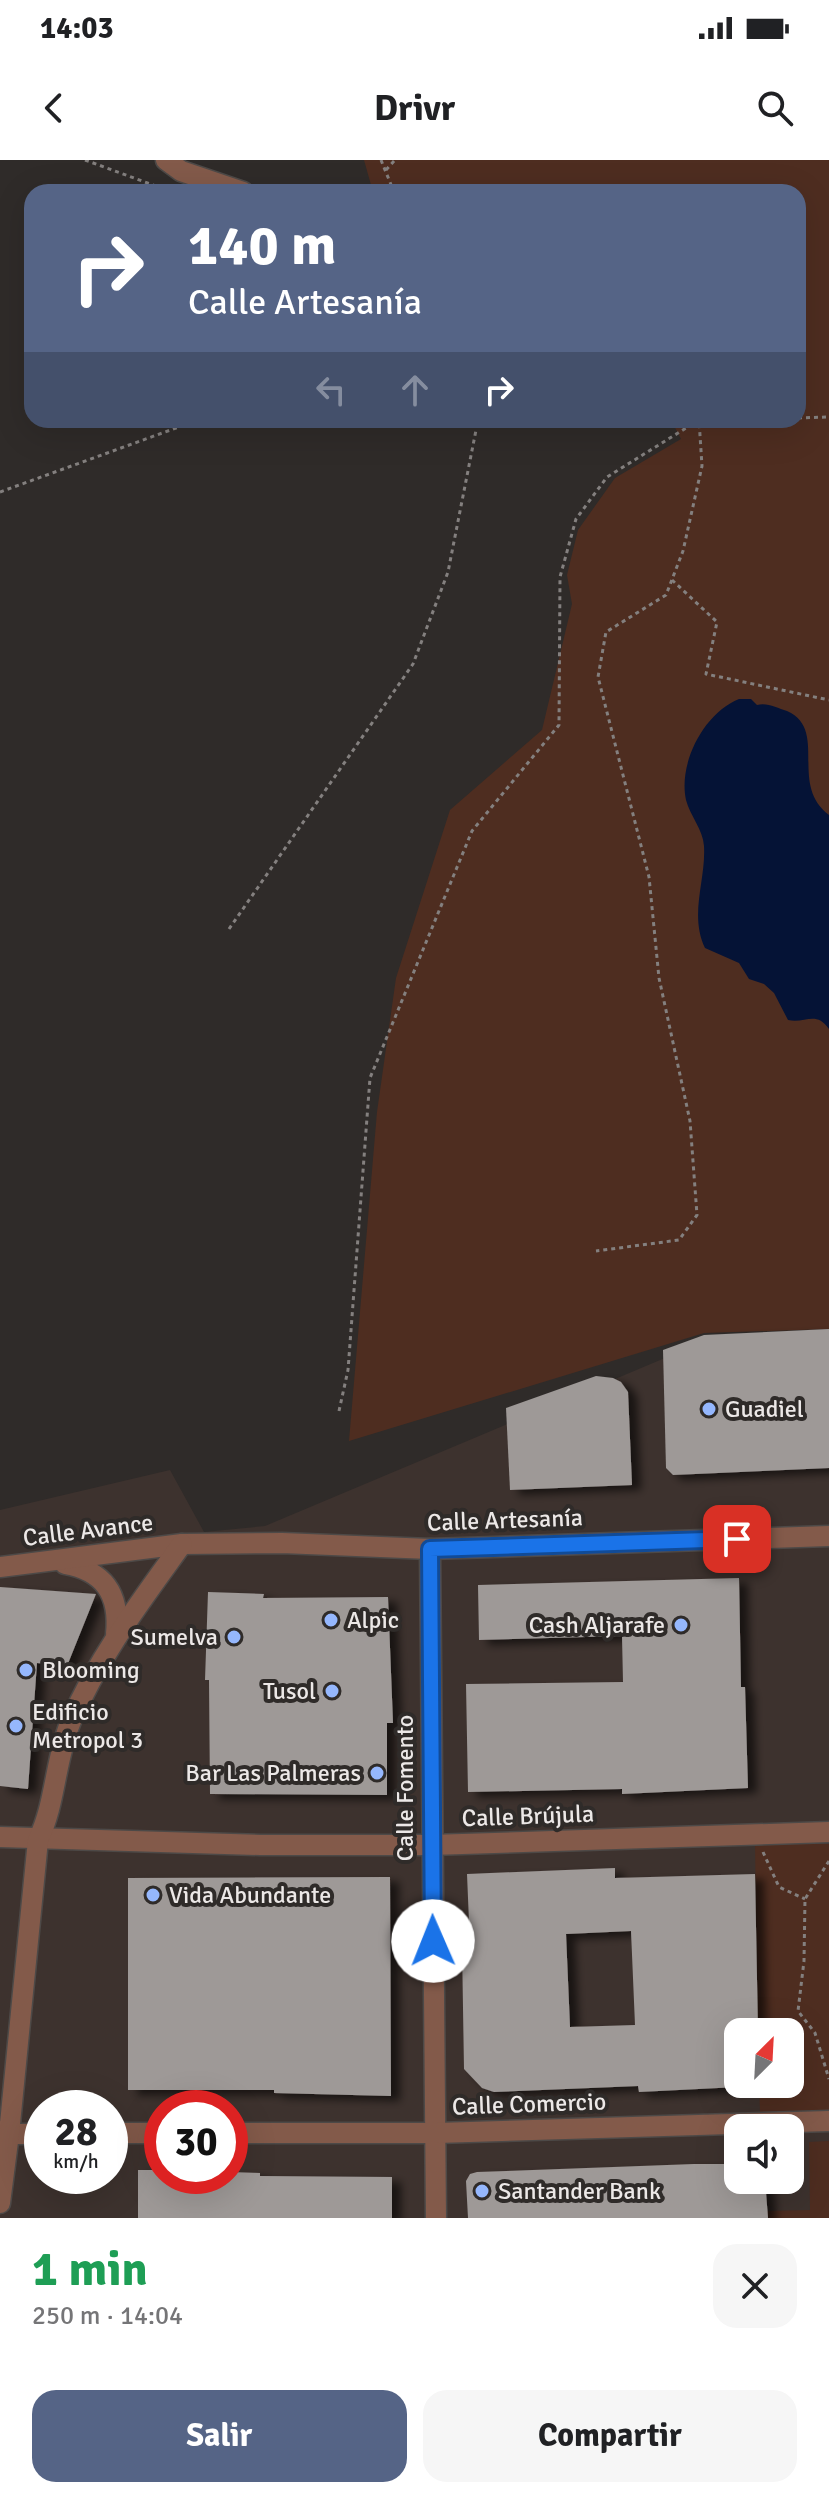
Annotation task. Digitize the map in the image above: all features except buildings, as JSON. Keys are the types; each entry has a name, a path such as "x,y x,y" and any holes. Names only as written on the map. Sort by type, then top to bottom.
{"street":[{"path":"166,160 181,171 219,184"},
{"name":"Calle Artesanía","path":"182,1544 282,1543 430,1549 829,1536"},
{"path":"0,2203 5,2132 38,1840 46,1823 70,1724 104,1654 182,1544"},
{"name":"Calle Avance","path":"0,1567 182,1544"},
{"name":"Calle Fomento","path":"430,1549 436,2218"},
{"path":"49,1561 86,1568 106,1584 118,1612 115,1638"},
{"name":"Calle Brújula","path":"38,1840 431,1845 829,1832"},
{"path":"0,1837 38,1840"},
{"name":"Calle Comercio","path":"248,2133 437,2133 829,2121"}],"path":[{"path":"85,160 150,184"},
{"path":"381,160 391,184"},
{"path":"386,170 395,160"},
{"path":"806,418 829,417"},
{"path":"0,492 176,428"},
{"path":"229,929 413,664 448,572 476,428"},
{"path":"339,1411 348,1370 370,1078 472,831 559,725 560,577 576,519 607,477 686,428"},
{"path":"596,1251 679,1240 697,1215 690,1121 659,978 649,877 598,677 606,632 666,595 683,551 702,466 700,428"},
{"path":"672,580 717,622 706,674 829,700"},
{"path":"755,1834 779,1887 805,1899"},
{"path":"829,1861 805,1899 804,1961 798,2011 815,2033 829,2079"}],"shaded area":[{"path":"364,160 829,160 829,1329 704,1333 349,1441 377,1112 396,978 450,810 542,730 572,604 567,575 578,530 615,478 681,439 675,428 806,428 806,184 371,184"},
{"path":"829,1337 829,2218 0,2218 0,1510 170,1470 204,1532 265,1526 703,1342"},
{"path":"755,1844 829,1844 829,2111 760,2112 760,2098 804,2098 804,2018 758,2018"},
{"path":"829,2141 829,2218 767,2218 767,2211 810,2210 809,2142"}],"water":[{"path":"739,699 751,699 757,705 776,707 799,720 806,731 811,788 817,802 829,815 829,1029 820,1020 788,1020 774,993 764,984 749,979 739,963 705,948 700,935 698,910 704,846 686,800 686,771 696,741 705,727 715,715"}],"place":[{"name":"Guadiel","path":"709,1409"},
{"name":"Alpic","path":"331,1620"},
{"name":"Cash Aljarafe","path":"681,1625"},
{"name":"Sumelva","path":"234,1637"},
{"name":"Blooming","path":"26,1670"},
{"name":"Tusol","path":"332,1691"},
{"name":"Edificio Metropol 3","path":"16,1726"},
{"name":"Bar Las Palmeras","path":"377,1773"},
{"name":"Vida Abundante","path":"153,1895"},
{"name":"Santander Bank","path":"482,2191"}],"route":[{"path":"433,1941 430,1549 737,1539"}]}
